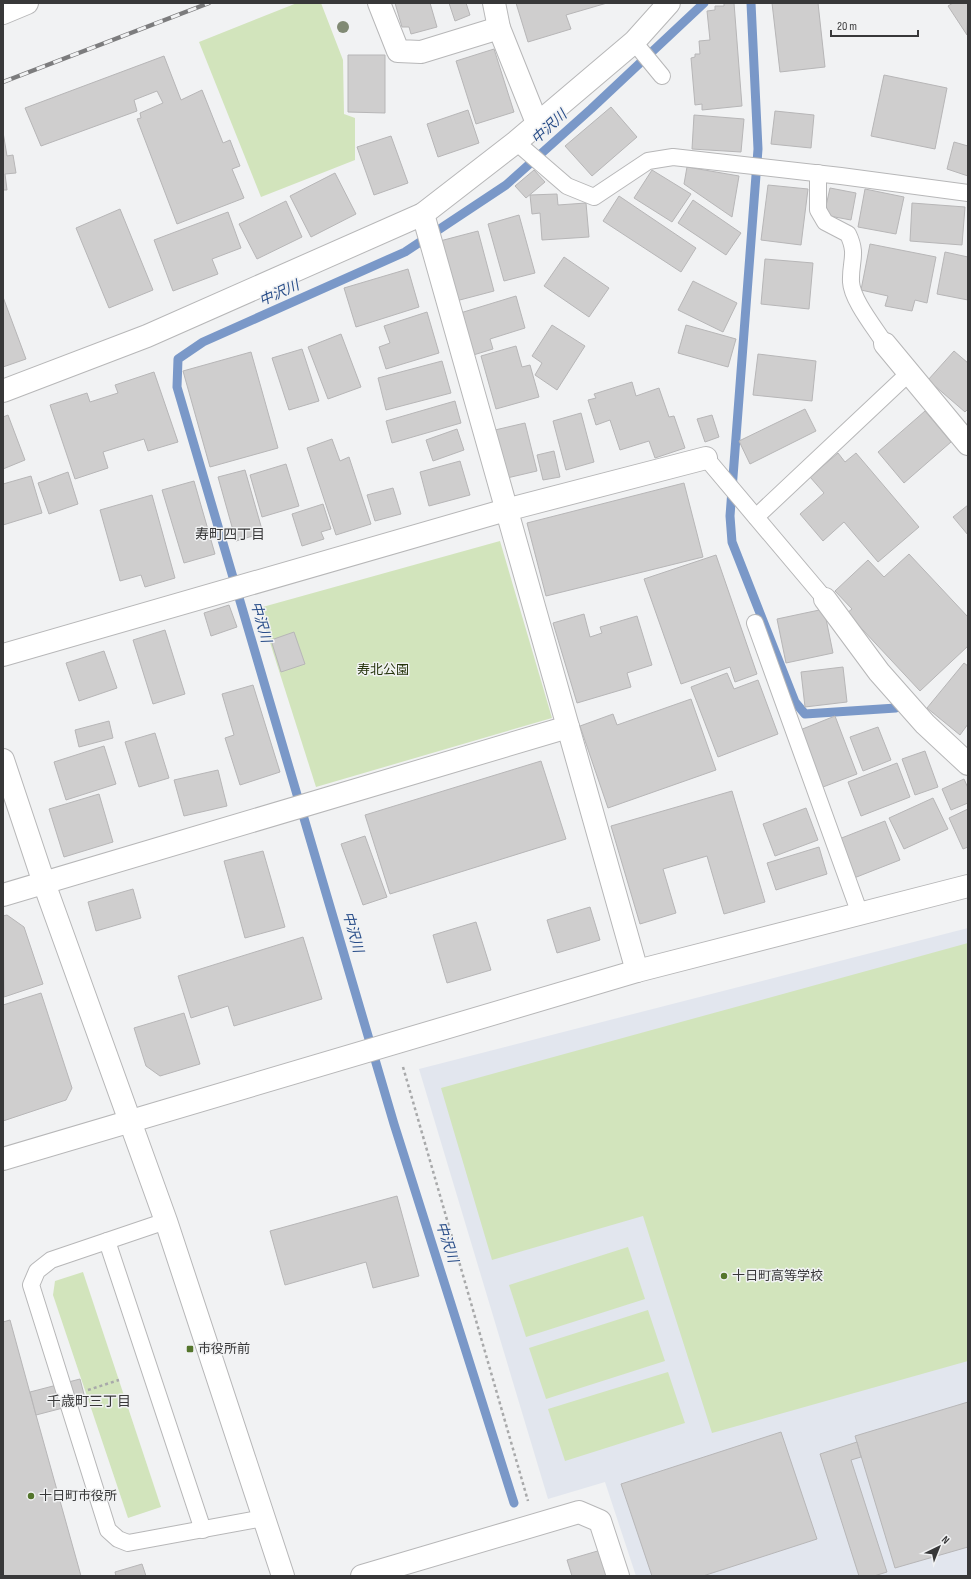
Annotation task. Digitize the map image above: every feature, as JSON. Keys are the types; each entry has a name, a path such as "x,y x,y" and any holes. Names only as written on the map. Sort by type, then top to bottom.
{"street":[{"path":"3,13 27,3"},
{"path":"379,3 398,51 421,52 499,28"},
{"path":"494,3 499,28 537,123"},
{"path":"3,391 147,336 423,214 516,142 634,42 669,3"},
{"path":"423,214 637,971"},
{"path":"885,344 968,444"},
{"path":"3,655 506,510 706,458"},
{"path":"825,599 880,672 920,718 968,764"},
{"path":"3,895 568,727"},
{"path":"3,760 44,883 166,1221 283,1576"},
{"path":"3,1159 130,1120 637,971 968,886"},
{"path":"362,1576 579,1512 600,1521 618,1576"}],"lane":[{"path":"634,42 662,76"},
{"path":"516,142 567,186 594,198 648,161 673,157 818,173 968,193"},
{"path":"818,173 818,210 825,222 848,234 854,247 851,282 854,295 885,344"},
{"path":"756,517 909,373"},
{"path":"706,458 825,599"},
{"path":"755,623 860,914"},
{"path":"166,1221 52,1260 37,1271 31,1285 108,1530 118,1539 128,1543 264,1518"},
{"path":"107,1241 203,1530"}],"path":[{"path":"396,1042 535,1525"},
{"path":"82,1391 118,1380"}],"shaded area":[{"name":"十日町高等学校","path":"968,928 968,1576 636,1576 605,1482 548,1499 419,1069"}],"green space":[{"path":"297,3 321,3 343,60 344,114 355,118 355,160 261,197 199,42"},
{"name":"寿北公園","path":"500,541 552,718 316,787 259,608"},
{"path":"968,943 968,1361 712,1433 643,1216 492,1260 441,1088"},
{"path":"628,1247 645,1299 526,1337 509,1285"},
{"path":"83,1272 161,1507 128,1518 53,1295 55,1281"},
{"path":"648,1310 665,1361 546,1399 529,1348"},
{"path":"668,1372 685,1423 565,1461 548,1409"}],"building":[{"path":"395,3 430,3 437,27 411,34 409,27 402,27"},
{"path":"449,3 466,3 470,15 455,21"},
{"path":"516,3 607,3 566,15 571,29 528,42"},
{"path":"724,3 734,3 742,106 702,110 702,104 695,105 691,58 695,57 695,54 700,54 699,41 710,40 707,11 715,10 715,6 724,6"},
{"path":"772,3 818,3 825,67 780,72"},
{"path":"953,3 968,3 967,35 948,6"},
{"path":"494,49 514,112 476,124 456,61"},
{"path":"348,55 385,55 385,113 348,112"},
{"path":"164,56 181,100 202,90 223,143 230,140 240,166 232,169 244,198 177,224 137,119 141,118 140,113 163,103 157,91 134,100 137,111 41,146 25,108"},
{"path":"884,75 947,88 935,149 871,136"},
{"path":"611,107 637,137 592,176 565,146"},
{"path":"468,110 479,143 438,157 427,124"},
{"path":"775,111 814,115 811,148 771,144"},
{"path":"694,115 744,119 741,152 692,149"},
{"path":"3,132 7,156 13,155 16,173 5,174 7,190 3,190"},
{"path":"391,136 408,183 374,195 357,147"},
{"path":"954,142 968,146 968,176 947,169"},
{"path":"687,167 739,176 732,217 684,184"},
{"path":"534,170 545,182 526,198 515,186"},
{"path":"652,170 691,194 672,222 634,198"},
{"path":"335,173 356,214 311,237 290,196"},
{"path":"768,185 808,189 801,245 761,240"},
{"path":"830,188 856,193 851,220 824,215"},
{"path":"865,189 904,197 896,234 858,227"},
{"path":"557,194 558,205 586,203 589,237 542,240 540,213 532,214 530,195"},
{"path":"619,196 696,248 681,272 603,221"},
{"path":"693,200 741,233 726,255 678,223"},
{"path":"286,201 302,237 257,259 239,224"},
{"path":"912,203 965,207 962,245 910,241"},
{"path":"120,209 153,290 109,308 76,228"},
{"path":"228,212 241,248 212,259 218,274 173,291 154,240"},
{"path":"519,215 535,273 504,281 488,224"},
{"path":"478,231 494,291 456,301 440,241"},
{"path":"870,244 936,257 927,303 915,300 912,311 885,306 888,296 861,290"},
{"path":"945,252 968,257 968,300 937,294"},
{"path":"564,257 609,288 589,317 544,286"},
{"path":"765,259 813,263 809,309 761,304"},
{"path":"408,269 419,307 356,327 344,288"},
{"path":"693,281 737,303 723,332 678,310"},
{"path":"516,296 525,328 490,339 493,349 470,356 457,314"},
{"path":"3,297 26,359 3,367"},
{"path":"427,312 439,353 386,369 379,347 390,343 384,326"},
{"path":"552,325 585,346 557,390 535,375 542,363 532,356"},
{"path":"686,325 736,339 728,367 678,353"},
{"path":"341,334 361,387 328,399 308,347"},
{"path":"516,346 522,367 530,365 539,397 496,409 481,356"},
{"path":"302,349 319,401 289,410 272,358"},
{"path":"954,351 968,363 968,409 965,412 928,380"},
{"path":"251,352 278,448 210,467 183,371"},
{"path":"758,354 816,361 812,401 753,395"},
{"path":"442,361 451,393 386,410 378,378"},
{"path":"154,372 178,442 148,451 144,439 103,452 108,468 75,479 50,405 87,393 90,402 118,393 115,385"},
{"path":"632,382 636,396 659,388 669,417 674,416 685,448 655,458 649,441 620,450 610,420 596,425 588,400 596,398 594,394"},
{"path":"455,401 461,423 392,443 386,421"},
{"path":"805,409 816,431 750,464 739,441"},
{"path":"925,411 951,442 904,483 878,452"},
{"path":"581,413 594,462 566,470 553,421"},
{"path":"8,415 25,460 3,469 3,417"},
{"path":"712,415 719,437 705,442 697,419"},
{"path":"525,423 537,471 507,478 495,430"},
{"path":"457,429 464,450 433,461 426,440"},
{"path":"332,439 340,461 349,457 371,524 336,535 307,448"},
{"path":"554,451 560,477 543,480 537,455"},
{"path":"838,453 845,462 856,453 919,527 878,562 844,522 823,541 800,514 824,493 810,477"},
{"path":"460,461 470,495 429,506 420,472"},
{"path":"286,464 299,506 262,517 250,475"},
{"path":"245,470 263,533 236,541 218,477"},
{"path":"68,472 78,504 49,514 38,483"},
{"path":"31,476 42,513 3,525 3,484"},
{"path":"194,481 215,554 184,563 162,490"},
{"path":"684,483 703,557 546,596 527,523"},
{"path":"393,488 401,514 375,521 367,495"},
{"path":"152,495 175,578 145,587 141,575 120,581 100,510"},
{"path":"323,504 331,529 321,532 324,539 302,546 292,514"},
{"path":"968,505 968,535 953,517"},
{"path":"909,554 968,617 968,646 920,691 847,613 852,609 835,591 868,560 884,577"},
{"path":"716,555 757,674 735,682 730,667 681,684 644,579"},
{"path":"229,605 237,627 211,636 204,613"},
{"path":"824,609 833,653 786,663 777,619"},
{"path":"584,614 590,637 602,633 600,627 637,616 652,665 627,673 631,687 577,703 553,623"},
{"path":"165,630 185,694 153,704 133,640"},
{"path":"294,632 305,664 281,672 271,640"},
{"path":"104,651 117,688 79,701 66,663"},
{"path":"964,663 968,666 968,724 960,735 927,708"},
{"path":"843,667 847,702 805,707 801,672"},
{"path":"727,673 734,689 758,680 778,734 718,757 691,687"},
{"path":"253,685 280,772 240,785 225,738 234,735 222,694"},
{"path":"691,699 716,770 608,808 580,726 613,714 617,725"},
{"path":"835,716 857,774 823,787 800,730"},
{"path":"109,721 113,738 79,747 75,730"},
{"path":"878,727 891,760 863,771 850,737"},
{"path":"155,733 169,778 139,787 125,742"},
{"path":"104,746 116,784 66,800 54,762"},
{"path":"925,751 938,787 915,795 902,759"},
{"path":"541,761 566,839 390,894 365,815"},
{"path":"897,763 910,797 861,816 848,782"},
{"path":"218,770 227,806 184,816 174,780"},
{"path":"964,779 968,788 968,803 951,810 942,789"},
{"path":"732,791 765,902 724,914 707,856 663,869 676,913 640,924 611,826"},
{"path":"99,794 113,842 64,857 49,809"},
{"path":"933,798 948,829 904,849 889,818"},
{"path":"806,808 818,840 775,856 763,824"},
{"path":"968,809 968,847 963,849 949,818"},
{"path":"885,821 900,860 854,878 839,839"},
{"path":"365,836 387,897 363,905 341,844"},
{"path":"819,847 827,874 776,890 767,863"},
{"path":"263,851 285,927 245,938 224,861"},
{"path":"133,889 141,918 96,931 88,902"},
{"path":"590,907 600,940 557,953 547,920"},
{"path":"7,915 24,927 43,984 4,997 3,916"},
{"path":"476,922 491,970 447,983 433,935"},
{"path":"303,937 322,999 234,1026 228,1006 191,1018 178,976"},
{"path":"41,993 72,1088 66,1100 3,1121 3,1005"},
{"path":"184,1013 200,1064 160,1076 146,1066 134,1028"},
{"path":"397,1196 419,1276 373,1288 366,1262 285,1285 270,1231"},
{"name":"十日町市役所","path":"10,1320 81,1576 3,1576 3,1322"},
{"path":"80,1379 86,1402 36,1415 30,1392"},
{"path":"968,1402 968,1547 895,1568 855,1436"},
{"path":"781,1432 817,1539 703,1576 652,1576 621,1484"},
{"path":"857,1442 861,1457 851,1460 887,1572 874,1576 859,1576 820,1454"},
{"path":"601,1550 609,1576 572,1576 567,1560"},
{"path":"142,1564 146,1576 116,1576 115,1572"}],"waterway":[{"name":"中沢川","path":"514,1503 394,1124 177,387 178,359 203,342 405,252 506,185 591,109 704,3"},
{"path":"751,3 758,149 730,516 732,542 795,702 805,714 896,708"}],"railway":[{"path":"3,82 209,3"}],"place":[{"name":"十日町高等学校","path":"724,1276"},
{"name":"市役所前","path":"190,1349"},
{"name":"十日町市役所","path":"31,1496"}],"district":[{"name":"寿町四丁目","path":"230,534"},
{"name":"千歳町三丁目","path":"89,1401"}]}
